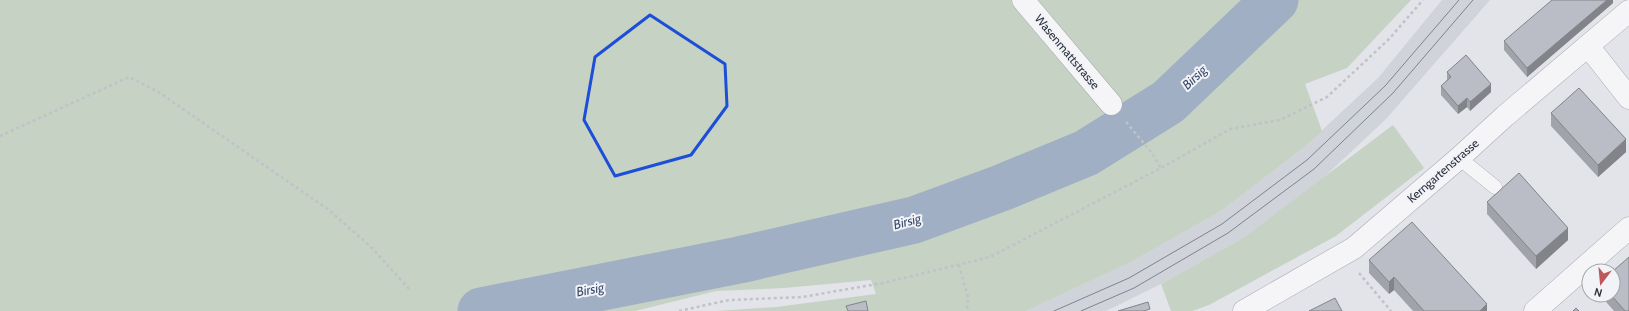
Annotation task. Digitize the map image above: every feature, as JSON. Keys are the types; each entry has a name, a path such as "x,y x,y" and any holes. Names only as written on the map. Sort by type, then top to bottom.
{"street":[{"name":"Wasenmattstrasse","path":"1023,0 1117,111"},
{"name":"Kerngartenstrasse","path":"1244,311 1354,248 1459,158 1505,116 1629,11"},
{"path":"1588,46 1629,98"},
{"path":"1535,311 1629,228"}],"lane":[{"path":"1459,158 1495,187"}],"path":[{"path":"678,311 729,300 802,297 883,283 990,257 1161,168 1230,129 1280,120 1327,97 1389,39 1423,0"},
{"path":"0,136 129,77 157,91 330,210 372,248 410,290"},
{"path":"1117,111 1152,153 1161,168"},
{"path":"1343,254 1391,311"},
{"path":"959,265 968,297 967,311"}],"highlighted area":[{"path":"650,15 725,64 727,106 691,155 615,176 584,120 595,57"}],"shaded area":[{"path":"1442,0 1490,0 1386,119 1319,182 1243,238 1161,284 1106,311 1026,311 1131,262 1221,211 1302,149 1378,78"}],"green space":[{"path":"0,0 1411,0 1347,68 1305,84 1322,131 1302,149 1221,211 1131,262 1026,311 716,311 776,307 876,294 871,280 784,288 716,291 635,311 0,311"},
{"path":"1393,125 1424,168 1336,236 1209,305 1192,311 1171,311 1161,284 1243,238"}],"building":[{"path":"1552,0 1607,0 1527,68 1504,41"},
{"path":"1466,55 1491,84 1470,102 1467,98 1458,106 1441,86 1451,77 1447,72"},
{"path":"1579,88 1626,139 1598,165 1551,113"},
{"path":"1519,173 1568,228 1536,256 1487,202"},
{"path":"1412,222 1487,304 1480,311 1424,311 1394,277 1389,282 1369,260"},
{"path":"1629,257 1629,311 1625,311 1618,303 1621,303 1621,264"},
{"path":"1335,298 1342,311 1309,311"},
{"path":"866,301 868,311 848,311 846,306"},
{"path":"1148,302 1150,309 1144,311 1118,311"}],"waterway":[{"name":"Birsig","path":"481,311 739,260 914,220 1001,188 1086,153 1168,102 1275,0"}],"tram line":[{"path":"1054,311 1129,278 1222,224 1307,160 1385,86 1459,0"},
{"path":"1081,311 1134,288 1228,233 1314,169 1393,93 1473,0"}]}
